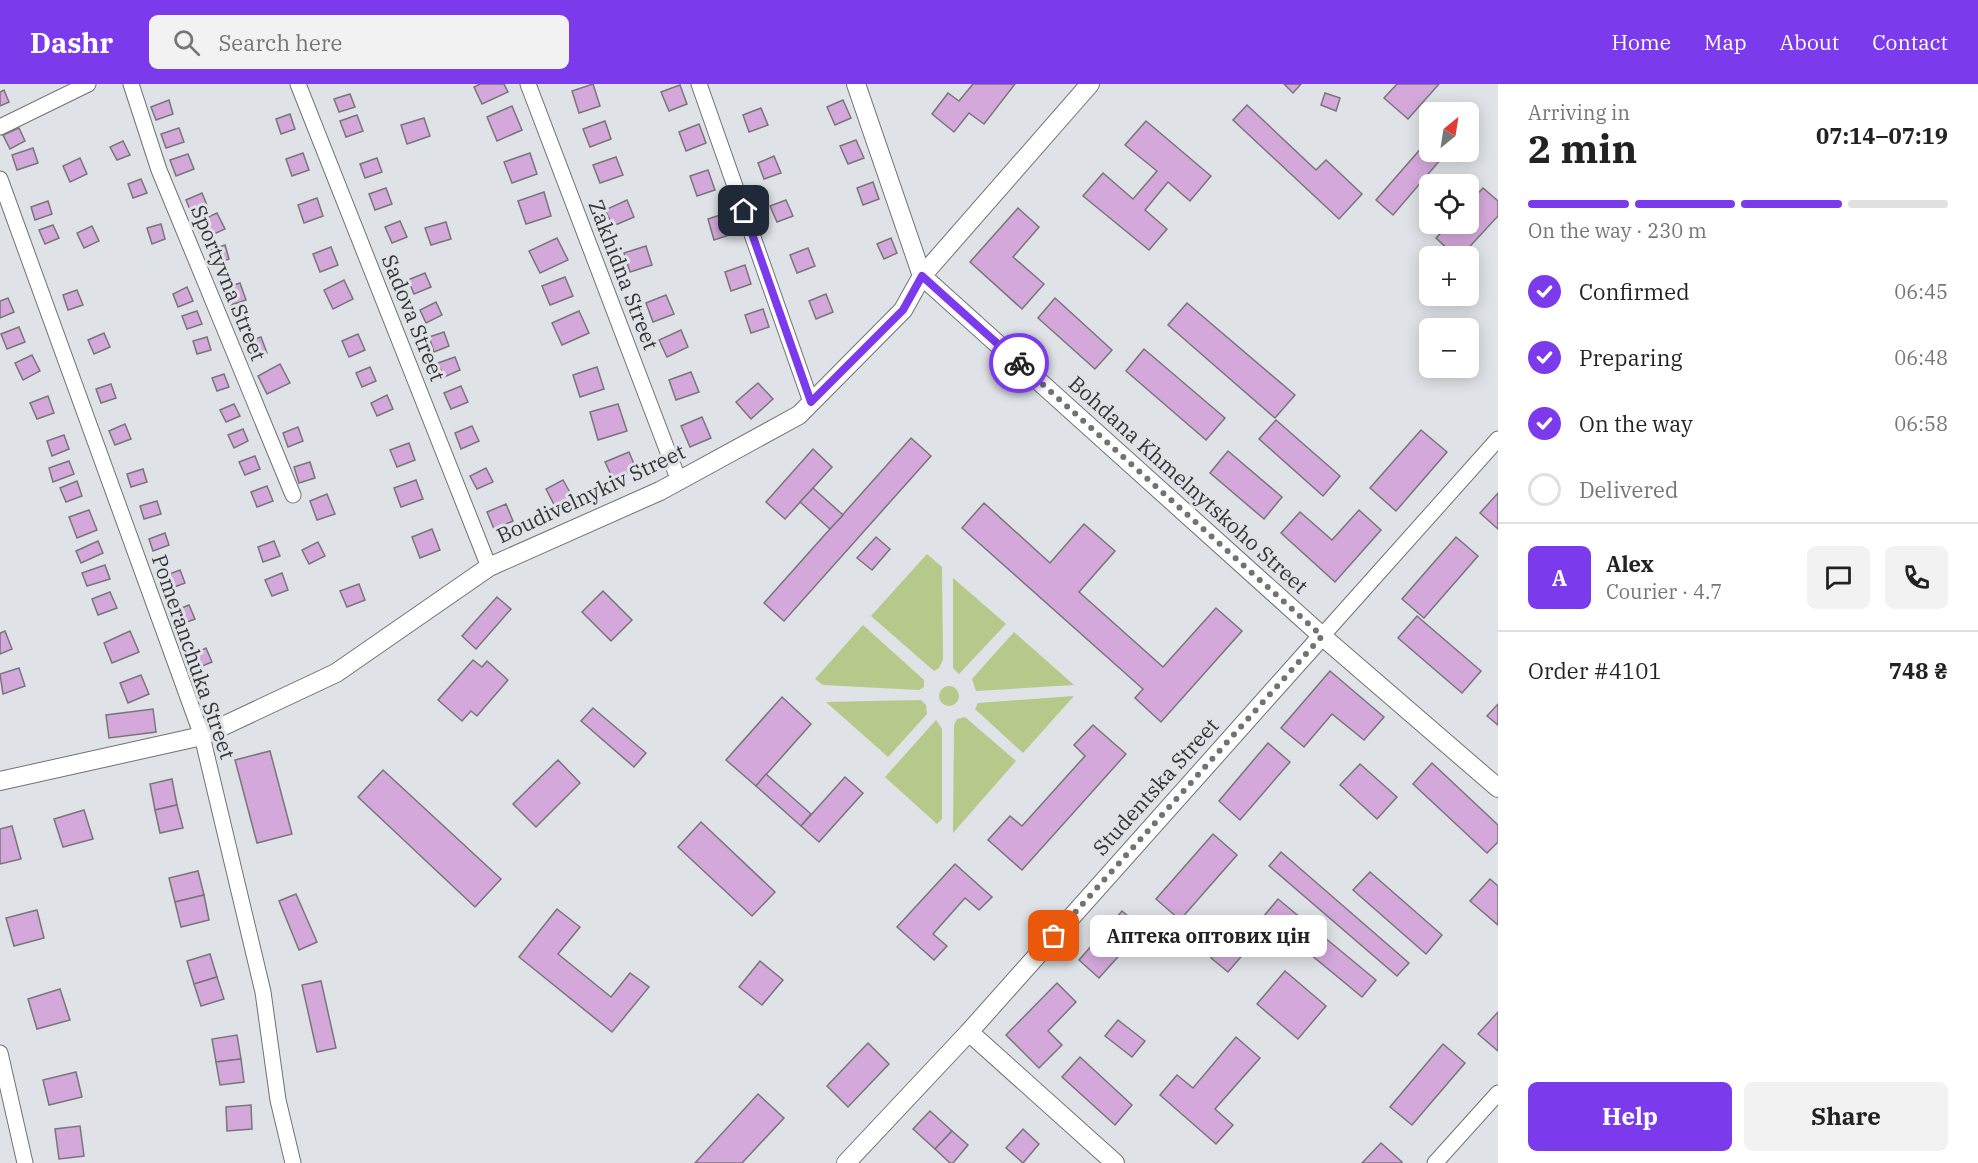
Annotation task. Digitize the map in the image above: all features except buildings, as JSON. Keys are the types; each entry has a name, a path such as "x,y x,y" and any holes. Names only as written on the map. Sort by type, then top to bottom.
{"street":[{"path":"0,127 88,84"},
{"name":"Sportyvna Street","path":"131,84 159,170 293,495"},
{"name":"Sadova Street","path":"298,84 489,567"},
{"name":"Zakhidna Street","path":"528,84 678,481"},
{"path":"699,84 811,402"},
{"name":"Bohdana Khmelnytskoho Street","path":"856,84 922,276 1322,636 1498,788"},
{"name":"Boudivelnykiv Street","path":"0,781 202,736 336,673 489,567 678,481 799,415 903,310 922,276 1090,84"},
{"name":"Pomeranchuka Street","path":"0,179 202,736 263,992 278,1100 292,1163"},
{"name":"Studentska Street","path":"846,1163 969,1032 1498,439"},
{"path":"969,1032 1115,1163"},
{"path":"0,1053 25,1163"},
{"path":"1435,1163 1498,1093"}],"green space":[{"path":"927,554 942,567 943,659 939,668 934,671 871,616"},
{"path":"953,578 1006,624 959,674 953,668"},
{"path":"863,625 924,680 924,687 919,690 823,685 815,679"},
{"path":"1014,632 1074,685 976,691 972,679"},
{"path":"949,686 956,689 959,696 956,703 949,706 942,703 939,696 942,689"},
{"path":"1074,696 1023,753 975,709 978,703"},
{"path":"921,700 926,705 927,714 888,757 826,702"},
{"path":"965,717 1016,761 953,833 954,725 957,719"},
{"path":"936,720 942,729 942,819 937,824 885,777"}],"way so far":[{"path":"1019,363 1322,636 1054,936"}],"place":[{"name":"Аптека оптових цін","path":"1054,936"}],"route":[{"path":"744,211 811,402 903,310 922,276 1019,363"}]}
